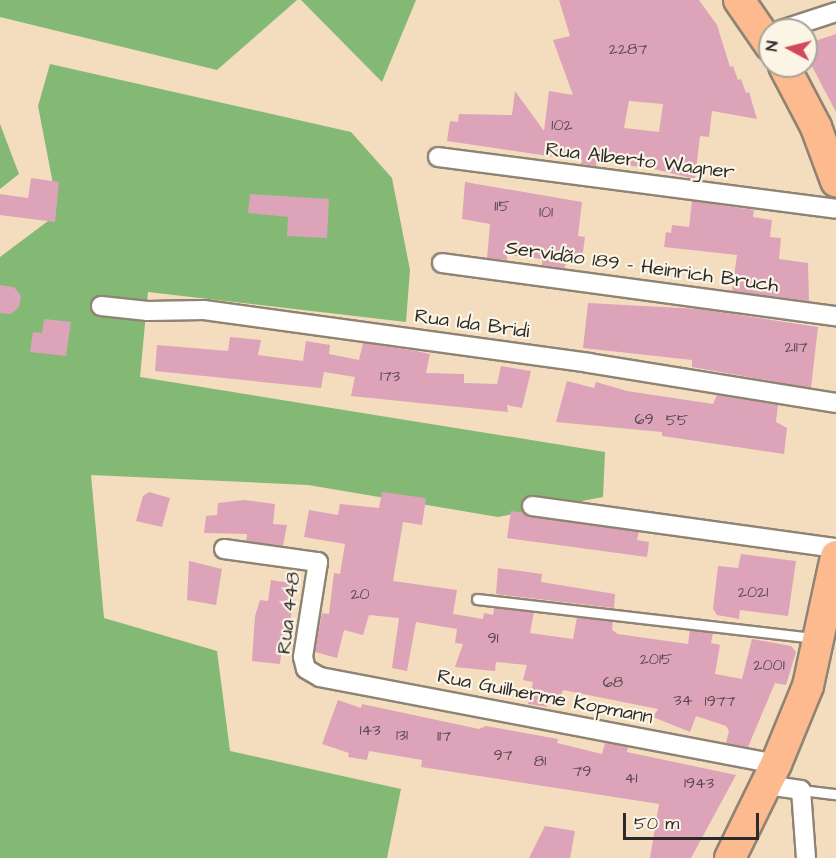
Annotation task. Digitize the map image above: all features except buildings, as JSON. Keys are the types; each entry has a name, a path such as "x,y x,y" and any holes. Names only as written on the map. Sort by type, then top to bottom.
{"highway":[{"path":"739,0 758,21"},
{"path":"790,78 816,127 836,181"},
{"path":"730,858 771,775 808,686 836,556"}],"street":[{"path":"818,19 836,12"},
{"name":"Rua Alberto Wagner","path":"438,158 836,209"},
{"name":"Servidão 189 - Heinrich Bruch","path":"442,263 836,316"},
{"name":"Rua Ida Bridi","path":"101,306 215,312 589,363 836,404"},
{"path":"532,506 836,548"},
{"name":"Rua 448","path":"224,549 318,562 303,657 306,669"},
{"name":"Rua Guilherme Kopmann","path":"306,669 320,677 771,775 801,790"},
{"path":"801,790 806,858"}],"lane":[{"path":"477,599 820,638"},
{"path":"801,790 836,794"}],"green space":[{"path":"0,0 297,0 217,70 0,17"},
{"path":"301,0 416,0 382,82"},
{"path":"50,64 351,132 392,178 410,270 406,322 148,292 140,377 605,452 603,497 498,517 308,485 91,475 104,618 217,651 230,751 401,789 387,858 0,858 0,257 48,221 53,184 38,106"},
{"path":"0,124 19,174 0,189"}]}
